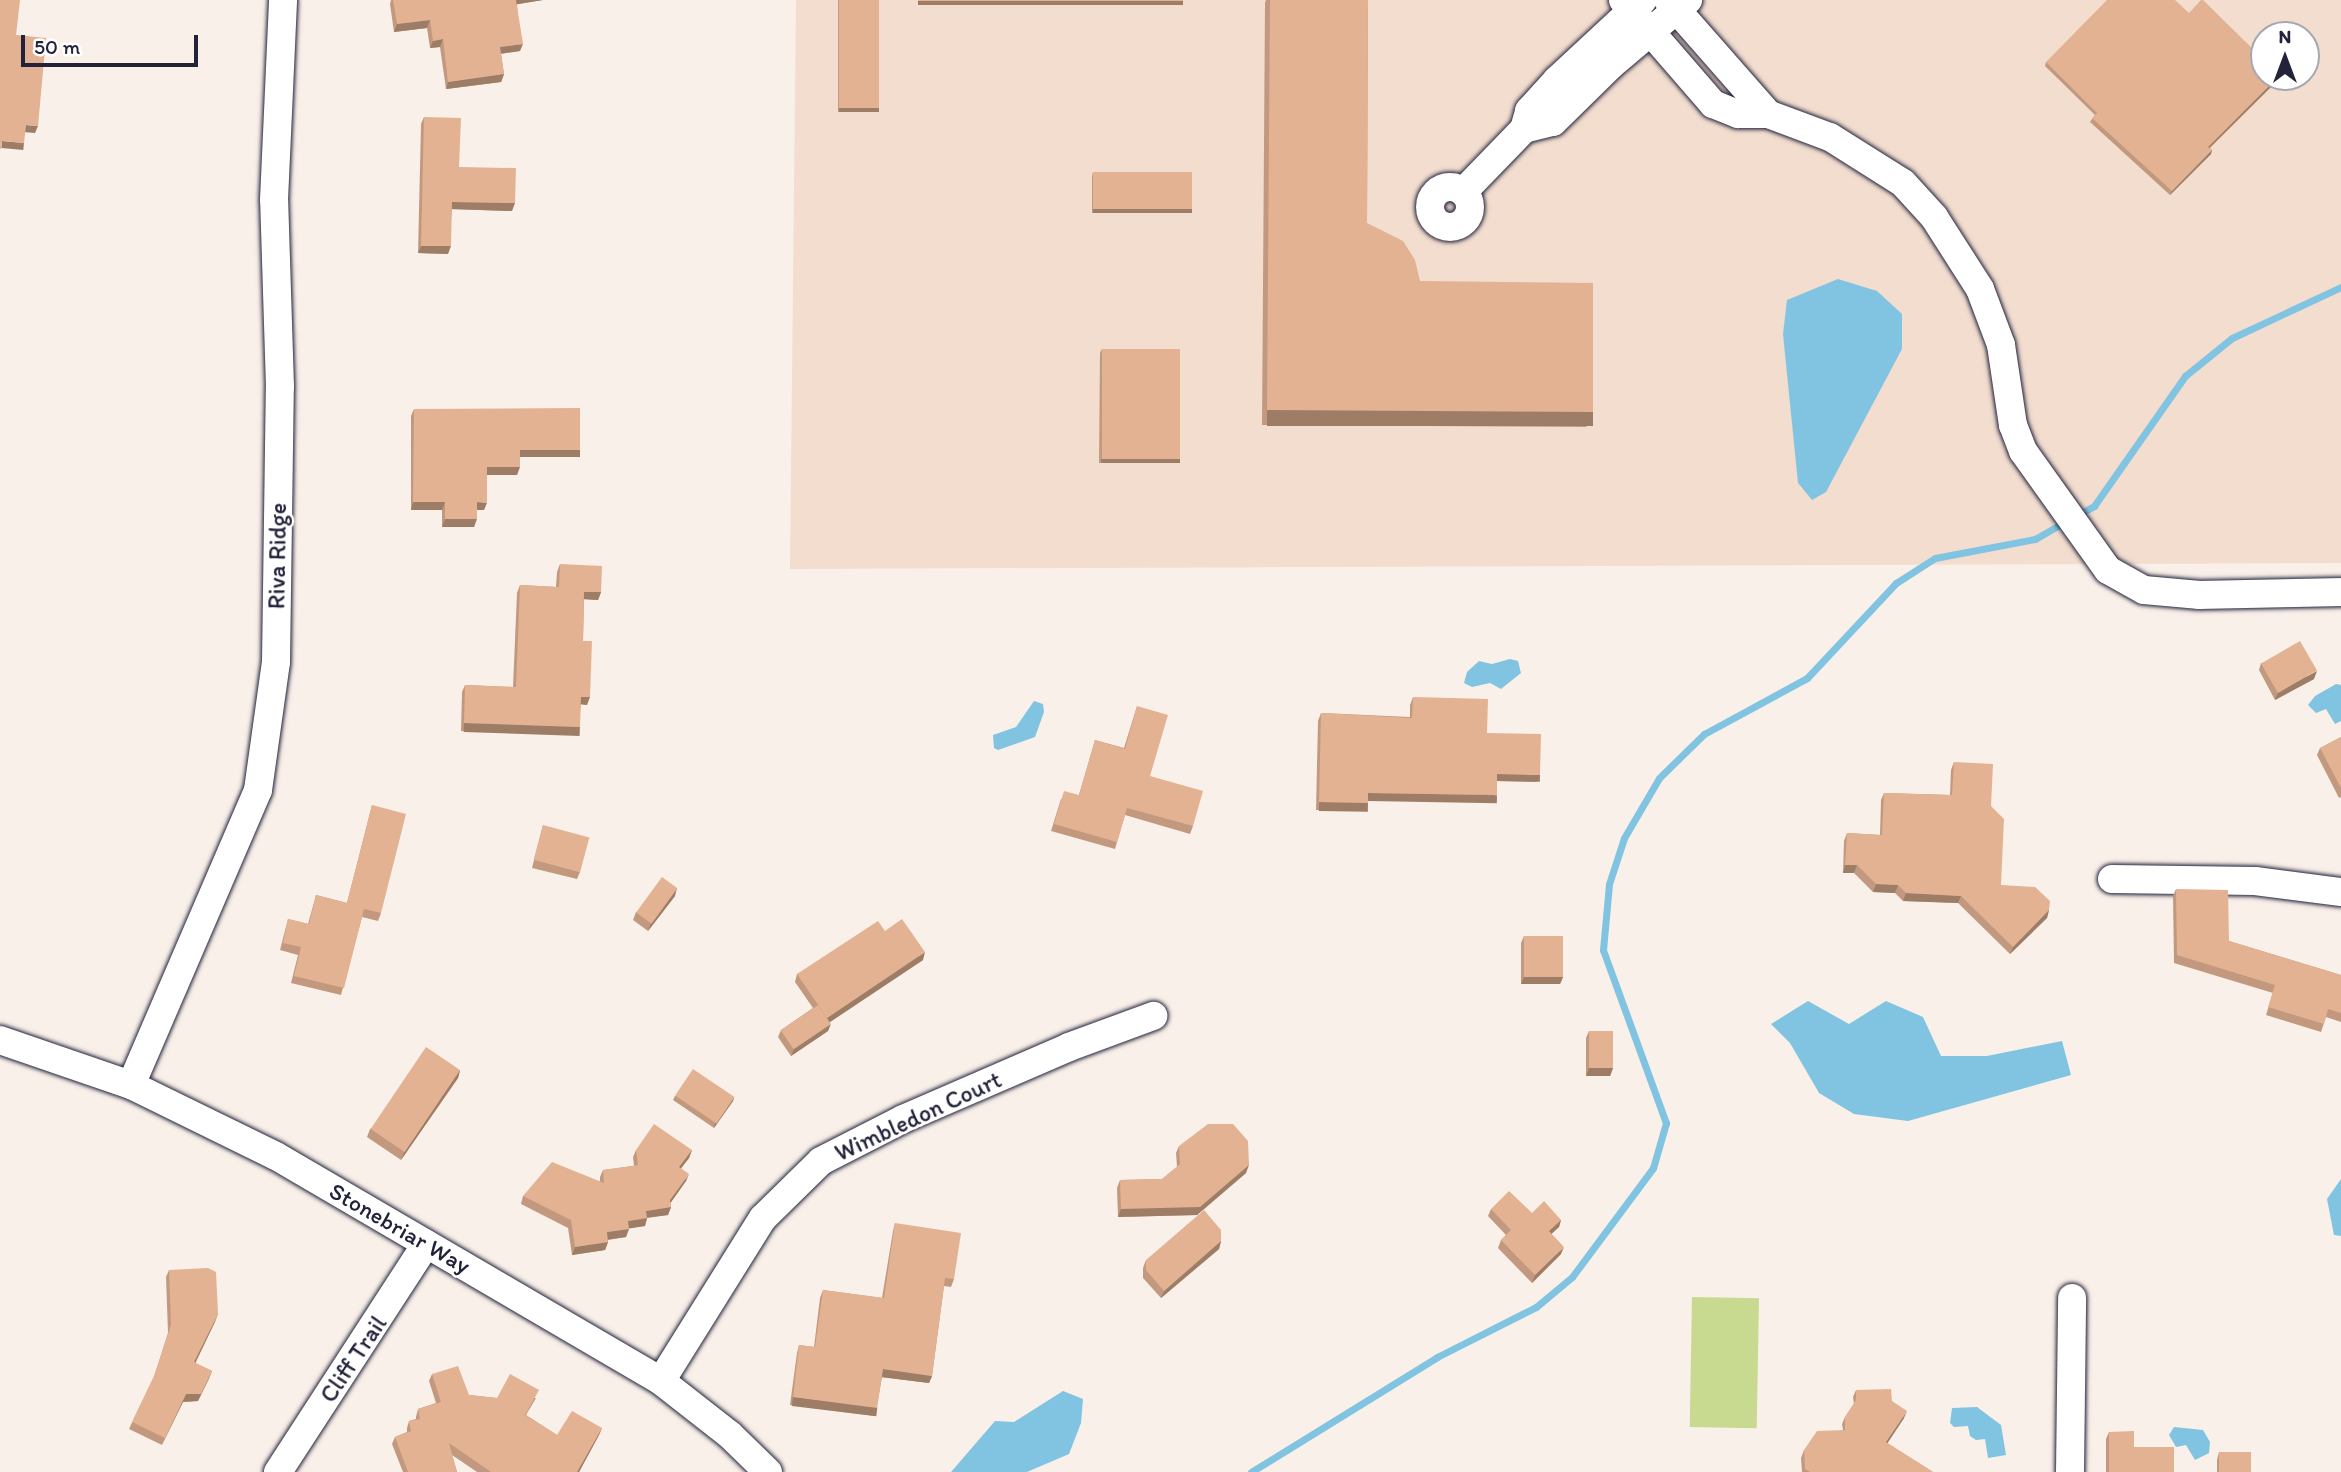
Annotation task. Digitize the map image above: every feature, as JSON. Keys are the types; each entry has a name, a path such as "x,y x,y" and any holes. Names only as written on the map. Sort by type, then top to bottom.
{"street":[{"name":"Riva Ridge","path":"131,1085 258,790 276,662 280,387 274,200 283,0"},
{"path":"1524,129 1553,122 1649,34 1677,3 1768,114"},
{"path":"1463,192 1524,129 1529,111 1557,80 1633,4 1649,34 1713,104 1738,114 1768,114 1830,137 1903,183 1934,217 1980,289 2001,345 2013,425 2038,477 2108,570 2144,590 2200,594 2341,592"},
{"path":"2112,878 2255,881 2341,892"},
{"name":"Wimbledon Court","path":"661,1381 763,1218 821,1161 903,1119 1069,1047 1153,1016"},
{"name":"Stonebriar Way","path":"0,1041 131,1085 276,1156 661,1381 730,1435 768,1472"},
{"name":"Cliff Trail","path":"278,1472 426,1244"},
{"path":"2070,1472 2071,1298"}],"shaded area":[{"path":"796,0 2341,0 2341,563 790,569"}],"green space":[{"path":"1692,1297 1759,1298 1757,1428 1690,1427"}],"water":[{"path":"1838,279 1877,291 1902,314 1902,349 1826,492 1812,500 1798,483 1783,334 1787,300"},
{"path":"1510,659 1518,661 1521,673 1501,689 1490,683 1472,687 1464,683 1467,672 1479,661 1492,664"},
{"path":"2336,684 2341,685 2341,721 2335,724 2326,709 2316,713 2308,705 2315,696"},
{"path":"1034,701 1043,704 1044,712 1035,737 998,750 994,748 993,735 1016,727"},
{"path":"1808,1001 1849,1024 1886,1001 1923,1017 1941,1056 1987,1056 2062,1041 2071,1075 1908,1121 1854,1114 1819,1093 1790,1043 1771,1024"},
{"path":"2341,1179 2341,1236 2334,1235 2327,1199"},
{"path":"1063,1391 1083,1399 1081,1423 1069,1454 1027,1472 951,1472 995,1421 1014,1422"},
{"path":"1977,1407 2001,1425 2006,1455 1988,1458 1985,1439 1976,1440 1970,1436 1968,1426 1954,1427 1950,1423 1952,1408"},
{"path":"2174,1427 2203,1430 2210,1442 2209,1453 2195,1460 2186,1445 2176,1447 2169,1435"}],"building":[{"path":"0,0 20,0 16,35 46,38 38,126 26,125 24,143 2,141 1,149 0,149"},
{"path":"393,0 516,0 523,44 500,47 504,74 448,82 443,39 433,41 430,20 397,24"},
{"path":"839,0 879,0 879,108 839,108"},
{"path":"1183,0 1183,1 918,1"},
{"path":"1270,0 1368,0 1367,223 1403,241 1415,260 1420,281 1593,283 1593,412 1267,410"},
{"path":"2107,0 2175,0 2189,13 2203,0 2250,46 2250,91 2264,91 2208,147 2212,150 2172,191 2092,118 2097,113 2046,62"},
{"path":"424,117 461,118 459,167 516,168 515,203 452,202 451,246 421,246"},
{"path":"1093,172 1192,172 1192,209 1093,209"},
{"path":"1102,349 1180,349 1180,459 1102,459"},
{"path":"580,408 580,450 520,450 520,467 487,467 487,503 477,502 477,519 445,519 445,502 413,502 414,409"},
{"path":"560,564 602,566 601,592 584,592 583,641 592,641 590,697 581,697 580,727 464,723 465,685 516,687 520,585 559,587"},
{"path":"2300,641 2317,670 2278,693 2261,664"},
{"path":"1413,697 1488,699 1487,733 1541,734 1540,775 1497,774 1497,795 1368,793 1368,803 1319,802 1321,713 1412,718"},
{"path":"1137,706 1168,715 1150,776 1203,791 1193,826 1127,808 1117,842 1054,824 1064,791 1079,795 1095,740 1125,749"},
{"path":"2341,737 2341,788 2320,748"},
{"path":"1954,762 1993,764 1991,806 2004,819 2001,885 2035,887 2050,901 2049,910 2013,947 1961,896 1906,893 1898,885 1876,884 1857,865 1845,865 1847,833 1882,835 1884,793 1952,795"},
{"path":"372,805 406,814 381,913 364,909 344,988 294,976 301,947 283,943 288,919 309,924 316,895 347,903"},
{"path":"543,825 589,837 580,872 534,860"},
{"path":"662,877 677,888 652,924 636,913"},
{"path":"2176,889 2228,890 2229,941 2341,975 2341,1013 2328,1009 2324,1024 2268,1007 2275,985 2177,955"},
{"path":"902,919 925,952 827,1018 797,974 878,921 885,931"},
{"path":"1524,936 1563,936 1563,977 1524,977"},
{"path":"818,1005 831,1024 794,1049 781,1030"},
{"path":"1589,1031 1613,1031 1613,1068 1589,1068"},
{"path":"426,1047 460,1070 405,1152 371,1129"},
{"path":"693,1069 734,1097 717,1123 675,1096"},
{"path":"654,1124 692,1150 679,1167 689,1174 670,1200 671,1207 646,1211 647,1218 628,1221 629,1229 607,1232 608,1242 575,1247 571,1220 523,1196 552,1162 604,1183 603,1170 638,1165 636,1150"},
{"path":"1208,1124 1233,1124 1248,1141 1249,1165 1200,1207 1121,1209 1120,1180 1162,1179 1180,1164 1179,1146"},
{"path":"1509,1191 1532,1213 1544,1201 1561,1220 1549,1231 1564,1247 1535,1275 1501,1240 1511,1230 1491,1209"},
{"path":"1204,1210 1221,1230 1221,1241 1164,1291 1146,1270 1146,1260"},
{"path":"895,1223 961,1233 954,1279 945,1278 932,1376 883,1369 877,1408 793,1397 799,1345 815,1347 823,1290 884,1298"},
{"path":"208,1268 216,1272 218,1314 194,1362 212,1371 201,1394 186,1394 165,1438 132,1422 154,1376 171,1325 169,1270"},
{"path":"458,1366 469,1395 497,1398 510,1374 539,1390 525,1415 557,1435 572,1411 602,1428 577,1472 491,1472 449,1443 457,1472 408,1472 395,1437 411,1431 409,1421 420,1419 418,1409 441,1402 432,1374"},
{"path":"1891,1389 1892,1401 1907,1411 1886,1442 1933,1472 1810,1472 1805,1469 1804,1450 1817,1431 1845,1430 1845,1417 1856,1400 1856,1390"},
{"path":"2134,1431 2134,1447 2174,1447 2174,1472 2109,1472 2109,1432"},
{"path":"2219,1452 2251,1452 2251,1472 2219,1472"}],"waterway":[{"path":"2076,516 2094,506 2185,376 2232,338 2341,287"},
{"path":"1251,1472 1437,1357 1536,1307 1572,1277 1653,1168 1666,1123 1603,950 1609,884 1624,838 1659,778 1704,734 1807,678 1896,583 1935,558 2035,539 2066,521"}]}
